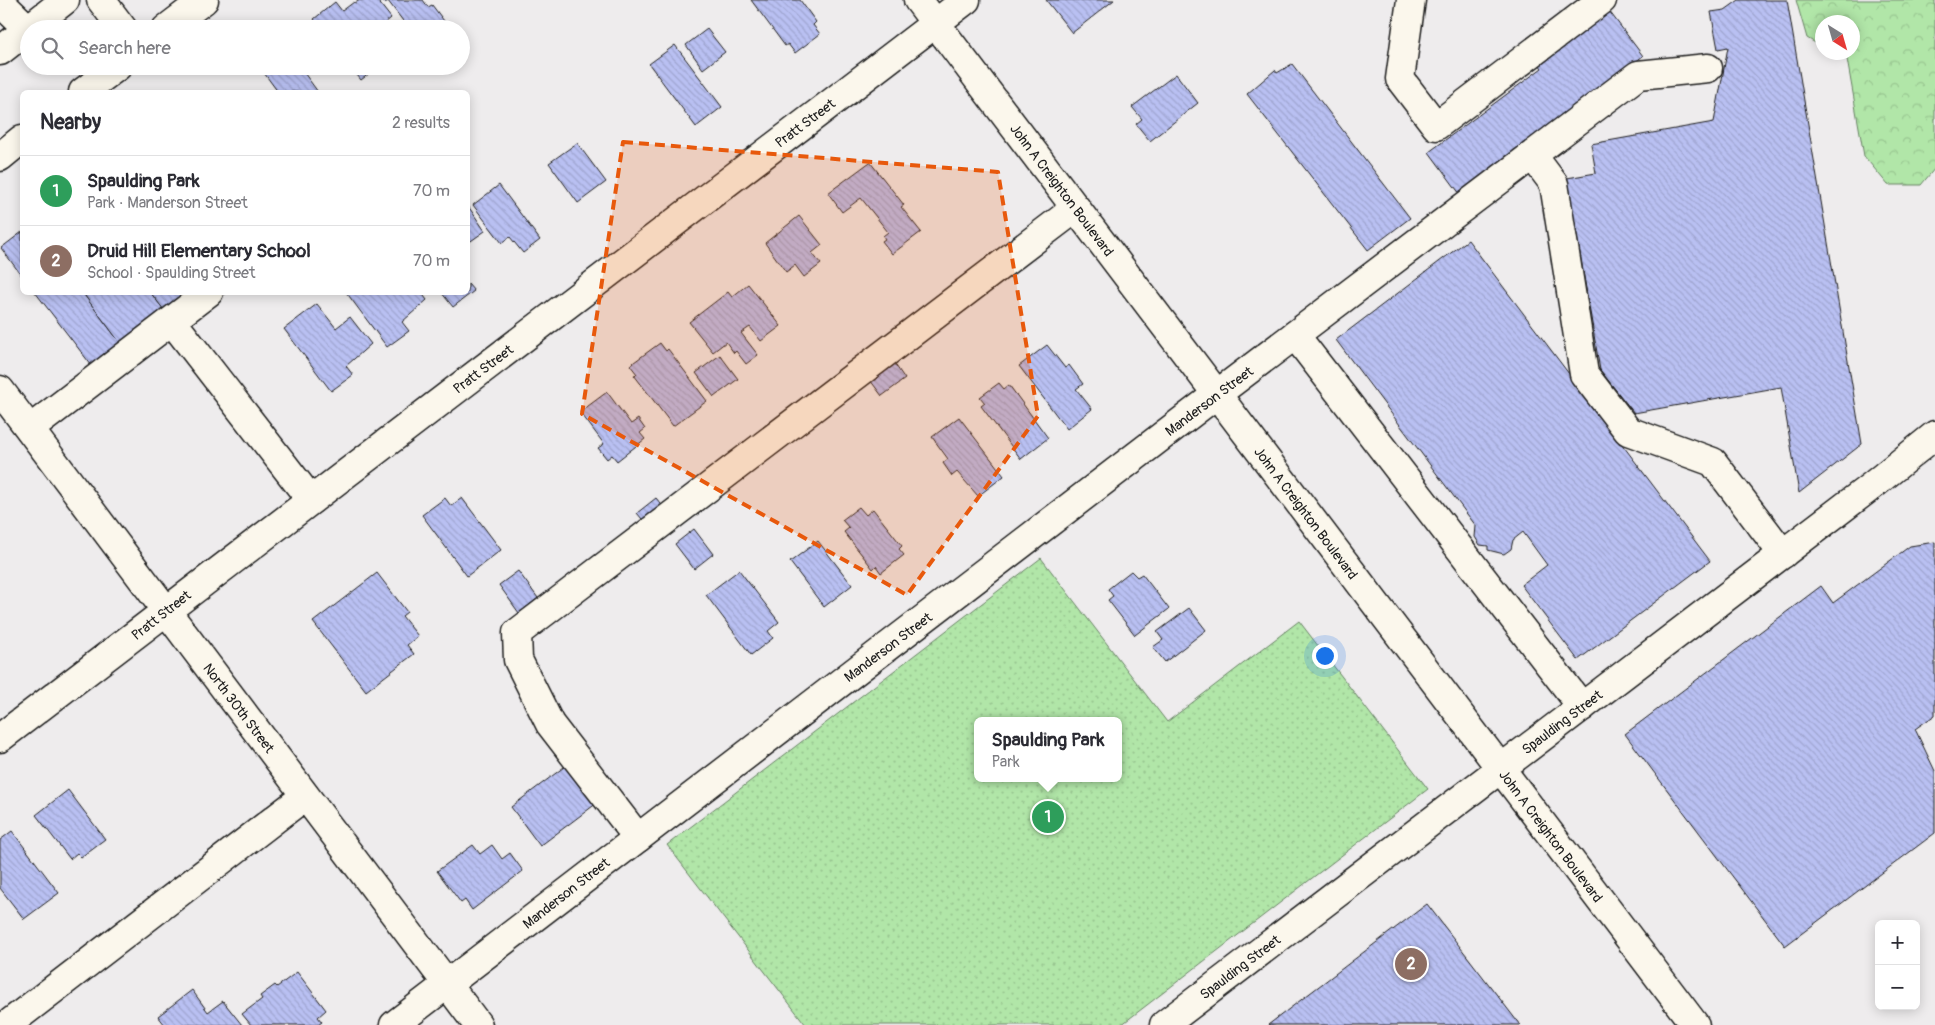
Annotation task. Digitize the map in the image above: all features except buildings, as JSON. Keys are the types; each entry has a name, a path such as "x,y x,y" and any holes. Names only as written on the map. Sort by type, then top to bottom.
{"street":[{"path":"39,20 65,0"},
{"path":"100,0 116,20"},
{"path":"178,20 204,0"},
{"name":"John A Creighton Boulevard","path":"918,0 1695,1025"},
{"name":"Pratt Street","path":"0,738 966,0"},
{"path":"1411,0 1400,79 1436,126 1602,0"},
{"path":"0,2 20,21"},
{"path":"0,51 20,35"},
{"name":"Manderson Street","path":"394,1025 1217,394 1638,75 1708,68"},
{"path":"86,90 106,75"},
{"path":"0,156 20,141"},
{"path":"1533,156 1554,184 1584,374 1628,430 1713,462 1783,554"},
{"path":"638,838 550,724 518,660 517,633 1076,208"},
{"path":"30,429 205,295"},
{"path":"172,321 311,500"},
{"path":"1295,336 1582,707"},
{"name":"North 30th Street","path":"0,390 478,1025"},
{"name":"Spaulding Street","path":"1164,1025 1783,554 1935,435"},
{"path":"7,1025 305,796"}],"highlighted area":[{"path":"623,142 998,172 1038,416 907,595 582,414"}],"green space":[{"path":"1796,0 1935,0 1935,168 1921,185 1888,185 1864,156 1847,60 1860,60 1860,15 1815,15 1815,43 1807,38"},
{"path":"1041,558 1167,722 1299,621 1428,789 1121,1025 806,1025 667,845"}],"place":[{"name":"Spaulding Park","path":"1048,817"},
{"name":"Druid Hill Elementary School","path":"1411,964"}]}
